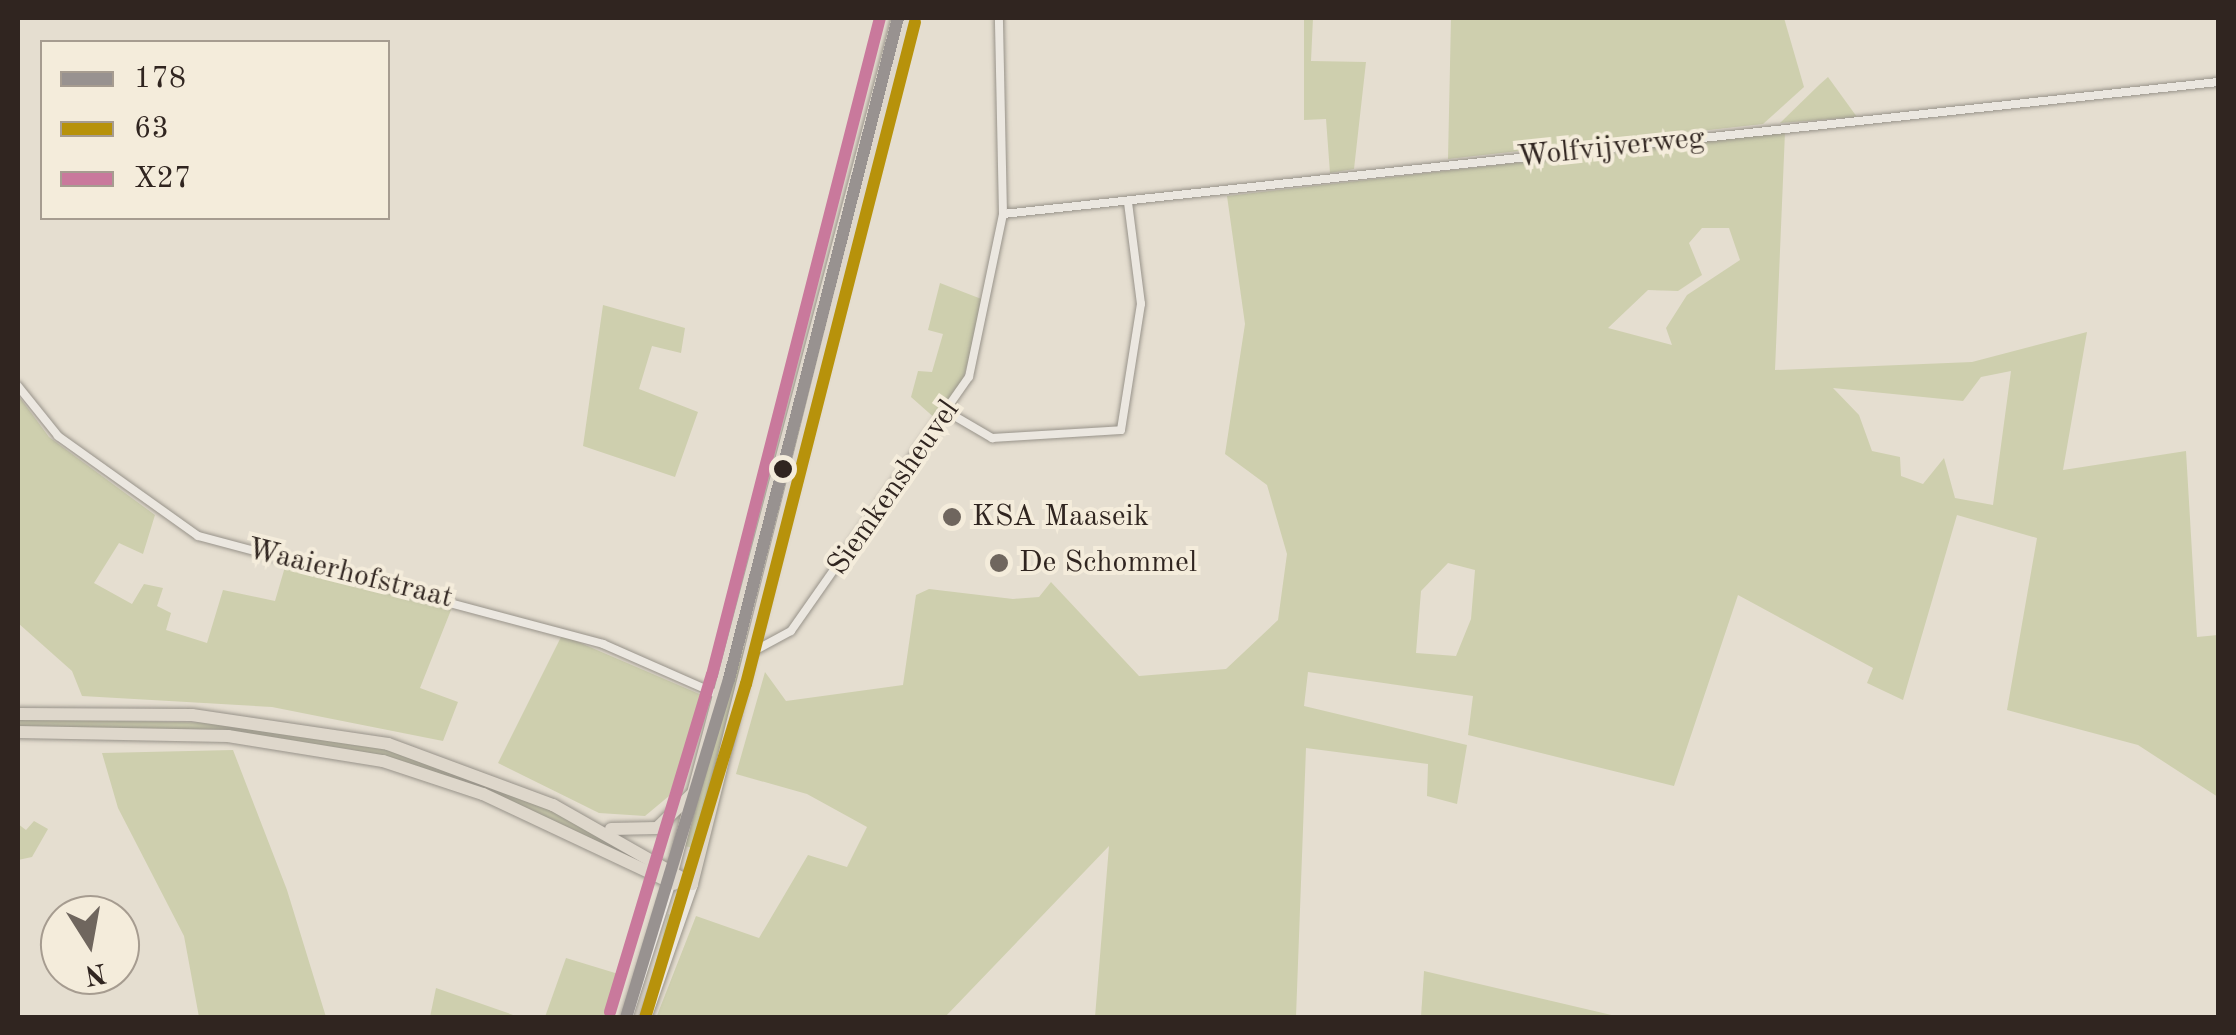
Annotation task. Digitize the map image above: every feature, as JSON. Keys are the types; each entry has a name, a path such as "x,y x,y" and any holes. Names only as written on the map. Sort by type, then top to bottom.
{"main road":[{"path":"626,1018 723,696 898,18"},
{"path":"645,1018 692,884 754,651 909,18"},
{"path":"787,439 804,452"},
{"path":"18,714 192,715 330,732 444,760 633,834 662,826 693,794"},
{"path":"18,732 228,736 383,762 497,800 669,884 692,884"},
{"path":"554,805 672,868 692,884"}],"street":[{"name":"Siemkensheuvel","path":"754,651 771,637 791,630 951,414 990,308 1003,214 999,18"},
{"name":"Wolfvijverweg","path":"1003,214 2218,82"},
{"path":"951,414 992,438 1121,430 1141,304 1128,202"},
{"name":"Waaierhofstraat","path":"18,386 58,436 198,536 603,644 723,696"},
{"path":"761,624 771,637"}],"green space":[{"path":"1304,18 1313,18 1311,61 1366,62 1354,169 1330,173 1326,119 1304,120"},
{"path":"1451,18 1784,18 1804,87 1763,124 1448,159"},
{"path":"1828,77 1857,117 1780,123 1819,85"},
{"path":"1785,132 1775,370 1972,362 2087,332 2063,470 2186,451 2197,637 2218,635 2218,797 2138,745 2007,710 2037,538 1957,515 1903,700 1867,683 1873,668 1738,595 1674,786 1468,735 1473,696 1308,672 1304,706 1467,745 1457,804 1427,796 1428,764 1306,748 1296,1017 1095,1017 1109,846 945,1017 656,1018 696,916 759,938 808,855 847,867 867,827 807,794 736,774 765,672 786,701 903,685 916,595 929,589 1013,599 1039,597 1051,582 1139,676 1226,669 1278,620 1287,554 1267,485 1225,454 1245,324 1227,196","holes":["1702,228 1729,228 1740,260 1687,295 1666,328 1672,345 1608,328 1648,290 1678,291 1702,275 1689,243","2011,371 1993,505 1955,498 1944,458 1923,484 1901,476 1900,457 1872,451 1859,415 1833,388 1963,401 1981,377","1448,563 1475,570 1471,619 1456,656 1416,653 1421,591"]},
{"path":"940,283 984,300 963,380 937,420 911,397 918,371 932,372 943,334 928,330"},
{"path":"603,305 685,328 681,353 652,346 639,389 698,412 675,477 583,446"},
{"path":"18,395 49,437 155,515 143,554 119,543 94,583 132,604 144,584 163,588 157,606 171,613 166,630 207,643 223,590 275,601 287,560 453,605 420,688 458,702 443,741 272,707 82,696 72,671 18,623"},
{"path":"562,635 704,696 669,796 645,816 599,813 498,763"},
{"path":"744,647 747,648 699,850 682,845"},
{"path":"18,719 227,723 397,751 520,795 654,861 650,869 470,784 349,749 192,729 18,728"},
{"path":"233,750 287,890 326,1017 199,1017 184,936 118,808 102,753"},
{"path":"34,821 48,829 32,857 18,860 18,824 26,830"},
{"path":"668,914 676,916 650,1018 642,1018"},
{"path":"566,958 625,976 608,1017 545,1017"},
{"path":"1424,971 1620,1017 1421,1017"},
{"path":"436,988 519,1017 430,1017"}],"transit line":[{"name":"X27","path":"610,1012 712,675 880,18"},
{"name":"178","path":"626,1018 729,679 898,18"},
{"name":"63","path":"645,1018 746,684 915,22"}],"place":[{"name":"KSA Maaseik","path":"952,517"},
{"name":"De Schommel","path":"999,563"}]}
